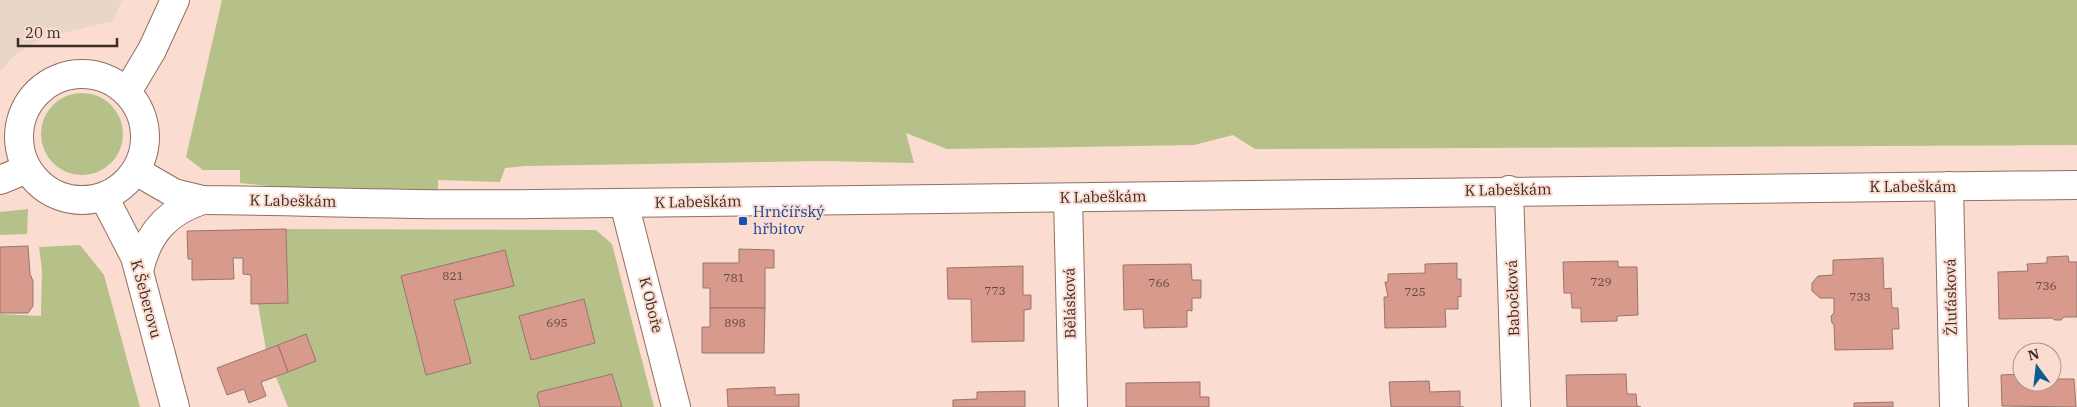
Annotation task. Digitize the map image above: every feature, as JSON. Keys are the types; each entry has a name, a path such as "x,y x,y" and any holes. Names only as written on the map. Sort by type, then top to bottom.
{"street":[{"path":"128,92 152,50 175,0"},
{"path":"77,73 96,74 113,81 128,92 138,106 144,122 144,147 136,171 122,186 104,197 86,200 69,199 52,194 38,183 27,169 20,152 18,134 30,99 43,86 59,77 77,73"},
{"path":"0,180 27,169"},
{"name":"K Labeškám","path":"136,171 174,193 203,200 528,204 1068,198 1509,190 2077,185"},
{"name":"Žluťásková","path":"1949,186 1954,407"},
{"name":"Babočková","path":"1509,190 1516,407"},
{"name":"K Šeberovu","path":"104,197 135,257 175,407"},
{"name":"Bělásková","path":"1068,198 1073,407"},
{"path":"139,271 142,254 160,225 187,205 203,200"},
{"name":"K Oboře","path":"624,202 676,407"}],"shaded area":[{"path":"0,0 122,0 113,21 46,37 16,54 0,71"}],"green space":[{"path":"222,0 2077,0 2077,145 1255,149 1233,135 1194,145 947,149 906,133 914,163 825,161 525,166 505,168 500,182 438,180 438,191 290,188 240,183 240,170 203,170 186,157"},
{"path":"82,93 98,96 111,105 120,118 123,134 120,150 111,163 98,172 82,175 66,172 53,163 44,150 41,134 44,118 53,105 66,96"},
{"path":"28,209 27,234 0,235 0,212"},
{"path":"286,229 596,230 612,244 654,407 288,407 276,377 288,372 266,350 258,304 288,303"},
{"path":"80,245 104,275 140,407 0,407 0,314 41,316 42,270 39,247"}],"building":[{"path":"286,229 288,303 251,304 251,275 243,274 243,258 233,258 234,279 192,280 192,259 188,259 187,231"},
{"path":"28,246 30,274 33,281 33,306 28,313 0,313 0,247"},
{"path":"739,249 774,250 774,268 765,268 765,308 710,308 710,288 703,288 703,263 739,263"},
{"path":"505,250 514,286 454,300 471,363 426,375 401,276"},
{"path":"2068,256 2069,262 2077,262 2077,317 2064,317 2061,320 2052,318 1999,319 1998,272 2028,271 2027,264 2047,263 2047,257"},
{"path":"1883,258 1884,289 1891,288 1892,308 1898,308 1899,329 1892,329 1893,349 1835,350 1834,325 1831,316 1834,313 1834,298 1820,298 1812,291 1812,283 1818,276 1833,275 1833,260"},
{"path":"1618,261 1618,267 1637,267 1638,315 1617,316 1617,321 1581,322 1581,308 1572,308 1571,293 1564,293 1563,262"},
{"path":"1457,263 1457,279 1461,279 1461,297 1458,296 1458,309 1445,309 1446,327 1385,328 1384,297 1388,297 1385,282 1388,282 1388,274 1425,273 1425,264"},
{"path":"1191,264 1192,280 1201,280 1201,298 1192,298 1192,311 1187,310 1187,327 1144,328 1143,309 1124,310 1123,265"},
{"path":"1023,266 1023,295 1031,295 1031,309 1024,310 1024,341 972,342 971,299 948,299 947,268"},
{"path":"584,299 595,343 531,360 519,316"},
{"path":"710,308 765,308 764,353 702,353 702,327 710,327"},
{"path":"306,334 316,361 288,372 278,345"},
{"path":"278,345 288,372 261,382 266,396 249,403 244,389 227,395 217,368"},
{"path":"612,374 622,407 540,407 537,395 539,392"},
{"path":"1626,374 1627,394 1636,394 1637,406 1641,407 1567,407 1566,375"},
{"path":"2012,374 2012,392 2062,392 2062,379 2074,379 2076,407 2002,406 2001,375"},
{"path":"1429,381 1430,392 1460,391 1460,407 1391,407 1389,382"},
{"path":"1200,382 1200,397 1209,397 1209,407 1126,407 1126,383"},
{"path":"775,387 775,395 799,394 799,407 728,407 727,389"},
{"path":"1025,391 1025,407 953,407 953,400 977,399 977,392"},
{"path":"1893,402 1893,407 1854,407 1854,403"}],"place":[{"name":"Hrnčířský hřbitov","path":"743,221"}]}
